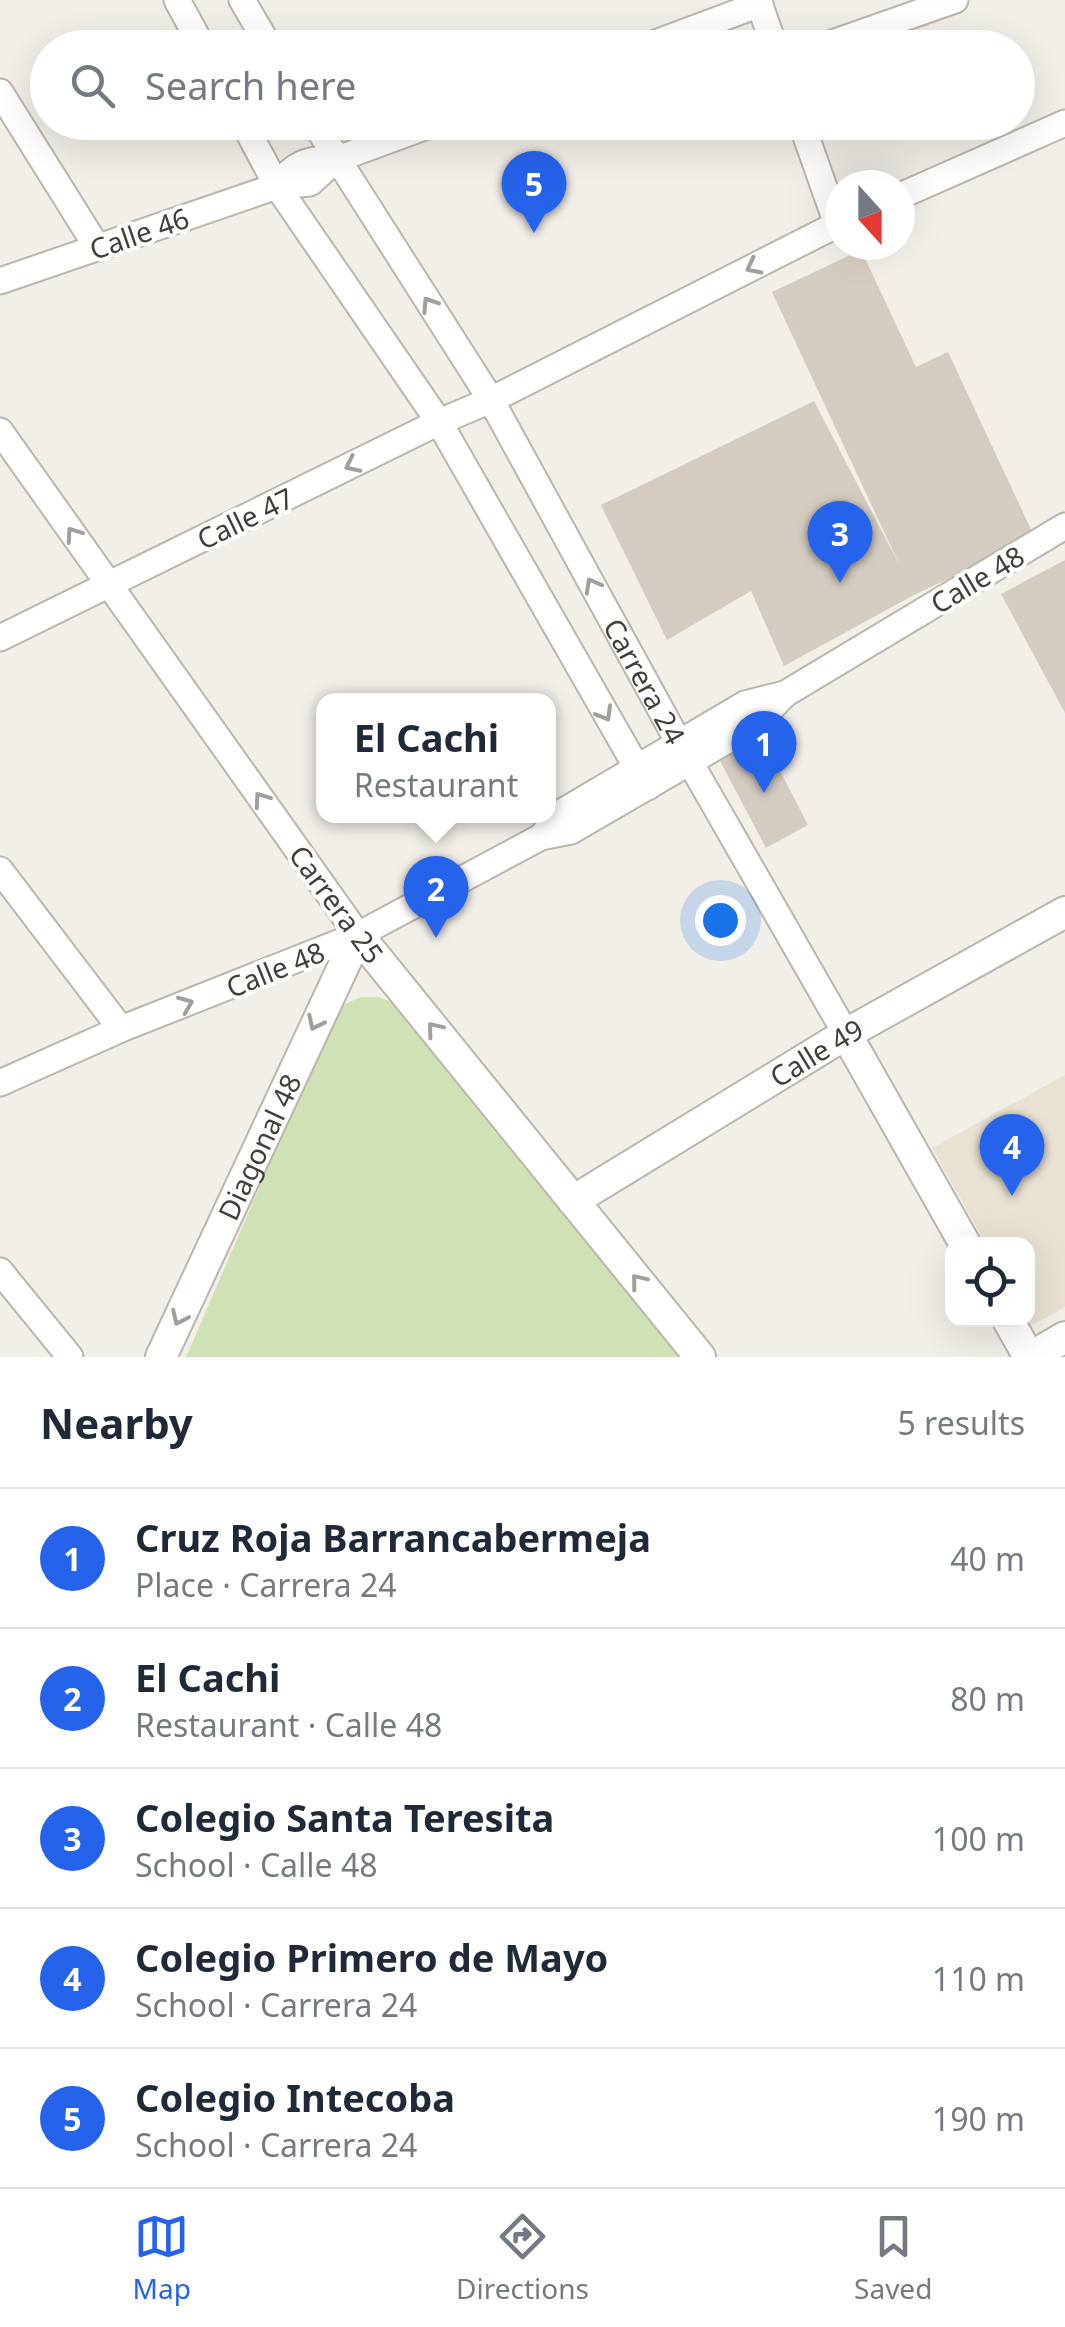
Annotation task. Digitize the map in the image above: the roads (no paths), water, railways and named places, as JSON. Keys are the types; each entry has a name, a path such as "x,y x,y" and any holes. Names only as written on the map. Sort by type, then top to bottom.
{"street":[{"path":"177,0 193,30"},
{"path":"242,0 260,30"},
{"path":"869,30 955,0"},
{"path":"688,30 759,2 769,30"},
{"path":"0,92 97,248"},
{"path":"1035,136 1065,123"},
{"name":"Carrera 24","path":"253,140 277,186 439,422 642,778"},
{"name":"Carrera 24","path":"324,140 491,400 684,753 961,1237"},
{"name":"Calle 46","path":"0,281 277,186 287,172 302,162 318,158 336,160 390,140"},
{"path":"808,140 825,188"},
{"path":"915,189 1027,140"},
{"name":"Calle 47","path":"0,638 491,400 825,231"},
{"name":"Calle 47","path":"453,446 469,421 491,400"},
{"name":"Carrera 25","path":"4,444 358,936 700,1357"},
{"name":"Calle 48","path":"556,820 562,812 642,778 684,753 746,704 785,694 1065,526"},
{"name":"Calle 48","path":"0,1083 122,1029 358,936 542,837 553,823"},
{"path":"0,870 122,1029"},
{"name":"Calle 49","path":"573,1200 846,1034 1065,912"},
{"name":"Diagonal 48","path":"161,1357 358,936"},
{"path":"0,1271 70,1357"},
{"path":"1012,1327 1030,1357 1065,1337"}],"place":[{"name":"Colegio Intecoba","path":"534,233"},
{"name":"Colegio Santa Teresita","path":"840,583"},
{"name":"Cruz Roja Barrancabermeja","path":"764,793"},
{"name":"El Cachi","path":"436,938"},
{"name":"Colegio Primero de Mayo","path":"1012,1196"}]}
